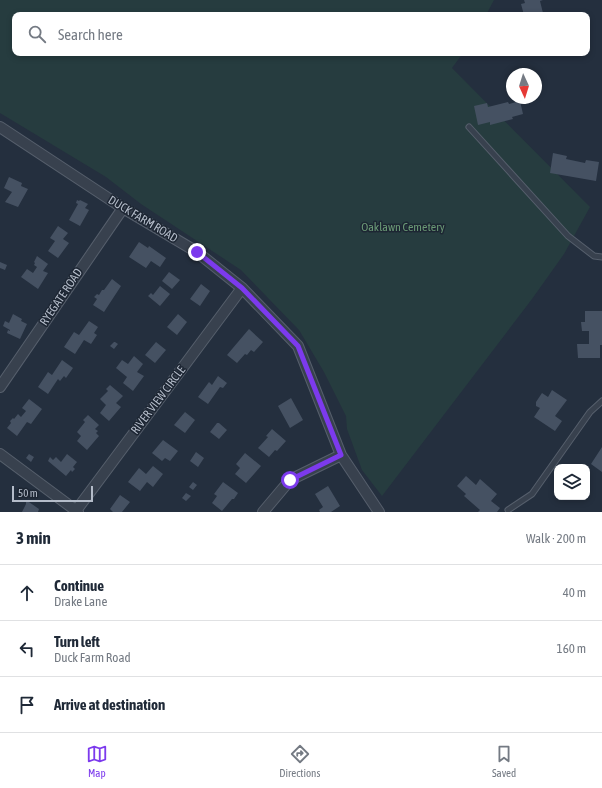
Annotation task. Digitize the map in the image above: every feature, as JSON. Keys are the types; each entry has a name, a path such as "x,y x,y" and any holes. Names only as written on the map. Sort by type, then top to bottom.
{"street":[{"name":"DUCK FARM ROAD","path":"0,127 122,208 197,252 242,288 298,346 341,455 379,512"},
{"name":"RYEGATE ROAD","path":"0,387 122,208"},
{"name":"RIVER VIEW CIRCLE","path":"76,511 242,288"},
{"path":"0,454 76,511"},
{"path":"263,512 290,480 341,455"}],"lane":[{"path":"469,127 568,236 594,256 602,257"},
{"path":"508,510 532,494 590,412 602,401"}],"green space":[{"name":"Oaklawn Cemetery","path":"0,0 494,0 488,12 12,12 12,56 461,56 452,68 590,207 564,254 532,299 382,496 362,470 347,429 346,416 324,372 299,330 241,270 141,204 106,177 0,113"}],"building":[{"path":"524,0 543,0 540,1 543,12 523,12 521,4 525,3"},
{"path":"506,102 506,104 521,104 523,114 512,117 513,119 490,125 490,122 478,125 474,106 487,103 488,107"},
{"path":"553,153 567,156 566,159 585,163 586,160 599,162 596,181 550,173"},
{"path":"9,177 22,183 21,186 28,189 18,207 5,202 12,192 4,188"},
{"path":"77,200 88,204 85,208 89,210 80,226 69,220 78,204 76,203"},
{"path":"58,226 68,233 63,239 69,243 58,258 48,251 55,241 50,238"},
{"path":"139,242 148,248 149,246 166,258 160,267 151,261 146,268 129,257"},
{"path":"37,256 48,264 43,271 48,273 38,289 21,277 27,269 33,273 37,267 34,265 34,262"},
{"path":"0,262 7,265 5,270 0,268"},
{"path":"169,272 180,280 172,289 162,281"},
{"path":"112,279 121,286 104,312 93,305 97,299 94,297 97,294 99,295 102,290 104,290"},
{"path":"201,284 210,291 200,306 190,299"},
{"path":"160,286 170,294 160,306 148,296 151,293 153,295"},
{"path":"585,311 602,311 602,345 600,345 600,358 578,358 577,344 589,344 589,331 582,331 581,322 585,322"},
{"path":"13,314 27,324 20,339 7,333 8,330 10,330 3,326 5,321 9,323"},
{"path":"178,314 187,322 177,335 167,327"},
{"path":"89,321 98,327 94,333 97,335 91,344 84,340 75,354 64,347 74,332 79,335"},
{"path":"249,329 263,342 254,352 251,350 237,363 227,355"},
{"path":"114,342 118,344 114,349 110,346"},
{"path":"156,342 166,350 155,363 145,355"},
{"path":"134,356 143,364 137,372 144,376 133,391 123,383 127,377 116,368 122,360 128,364"},
{"path":"62,360 73,368 66,378 64,376 60,381 58,379 48,394 38,387 48,372 52,375"},
{"path":"218,376 227,383 223,388 220,387 208,404 198,397 209,382 212,385"},
{"path":"110,385 123,396 116,403 121,407 109,421 100,413 106,405 100,399 108,391 106,389"},
{"path":"552,390 567,400 555,416 562,421 555,431 534,417 540,408 536,406 536,402 542,393 548,397"},
{"path":"291,398 303,420 290,428 278,406"},
{"path":"29,399 42,409 31,424 27,422 17,436 7,428 13,418 14,419 18,414 21,417 26,411 22,408"},
{"path":"185,412 195,420 185,433 174,425"},
{"path":"88,415 99,425 95,429 98,431 96,433 99,436 87,450 77,441 81,436 77,432 85,422 83,420"},
{"path":"217,423 227,430 219,439 210,432"},
{"path":"272,429 286,441 269,457 258,448 268,437 266,436"},
{"path":"163,440 178,451 170,461 165,458 162,461 152,453"},
{"path":"602,447 602,472 591,464"},
{"path":"196,452 204,458 198,467 190,461"},
{"path":"245,453 261,466 246,483 235,474 240,468 236,464"},
{"path":"29,454 34,457 31,462 26,458"},
{"path":"67,454 77,462 73,467 75,469 72,472 71,470 66,476 48,461 50,457 53,460 56,457 61,462"},
{"path":"153,466 163,474 153,487 147,482 140,491 128,482 139,468 146,474"},
{"path":"466,476 476,485 480,479 497,494 491,501 500,508 497,512 478,512 480,510 464,496 466,494 457,486"},
{"path":"193,482 197,485 193,490 189,487"},
{"path":"223,482 238,493 222,511 212,503 217,496 214,494"},
{"path":"328,486 340,506 331,512 320,512 319,510 323,507 315,494"},
{"path":"186,493 191,496 186,501 182,498"},
{"path":"120,495 130,502 122,512 113,512 110,509"},
{"path":"26,500 39,509 38,512 22,512 26,504"}],"route":[{"path":"197,252 242,288 298,346 341,455 290,480"}]}
